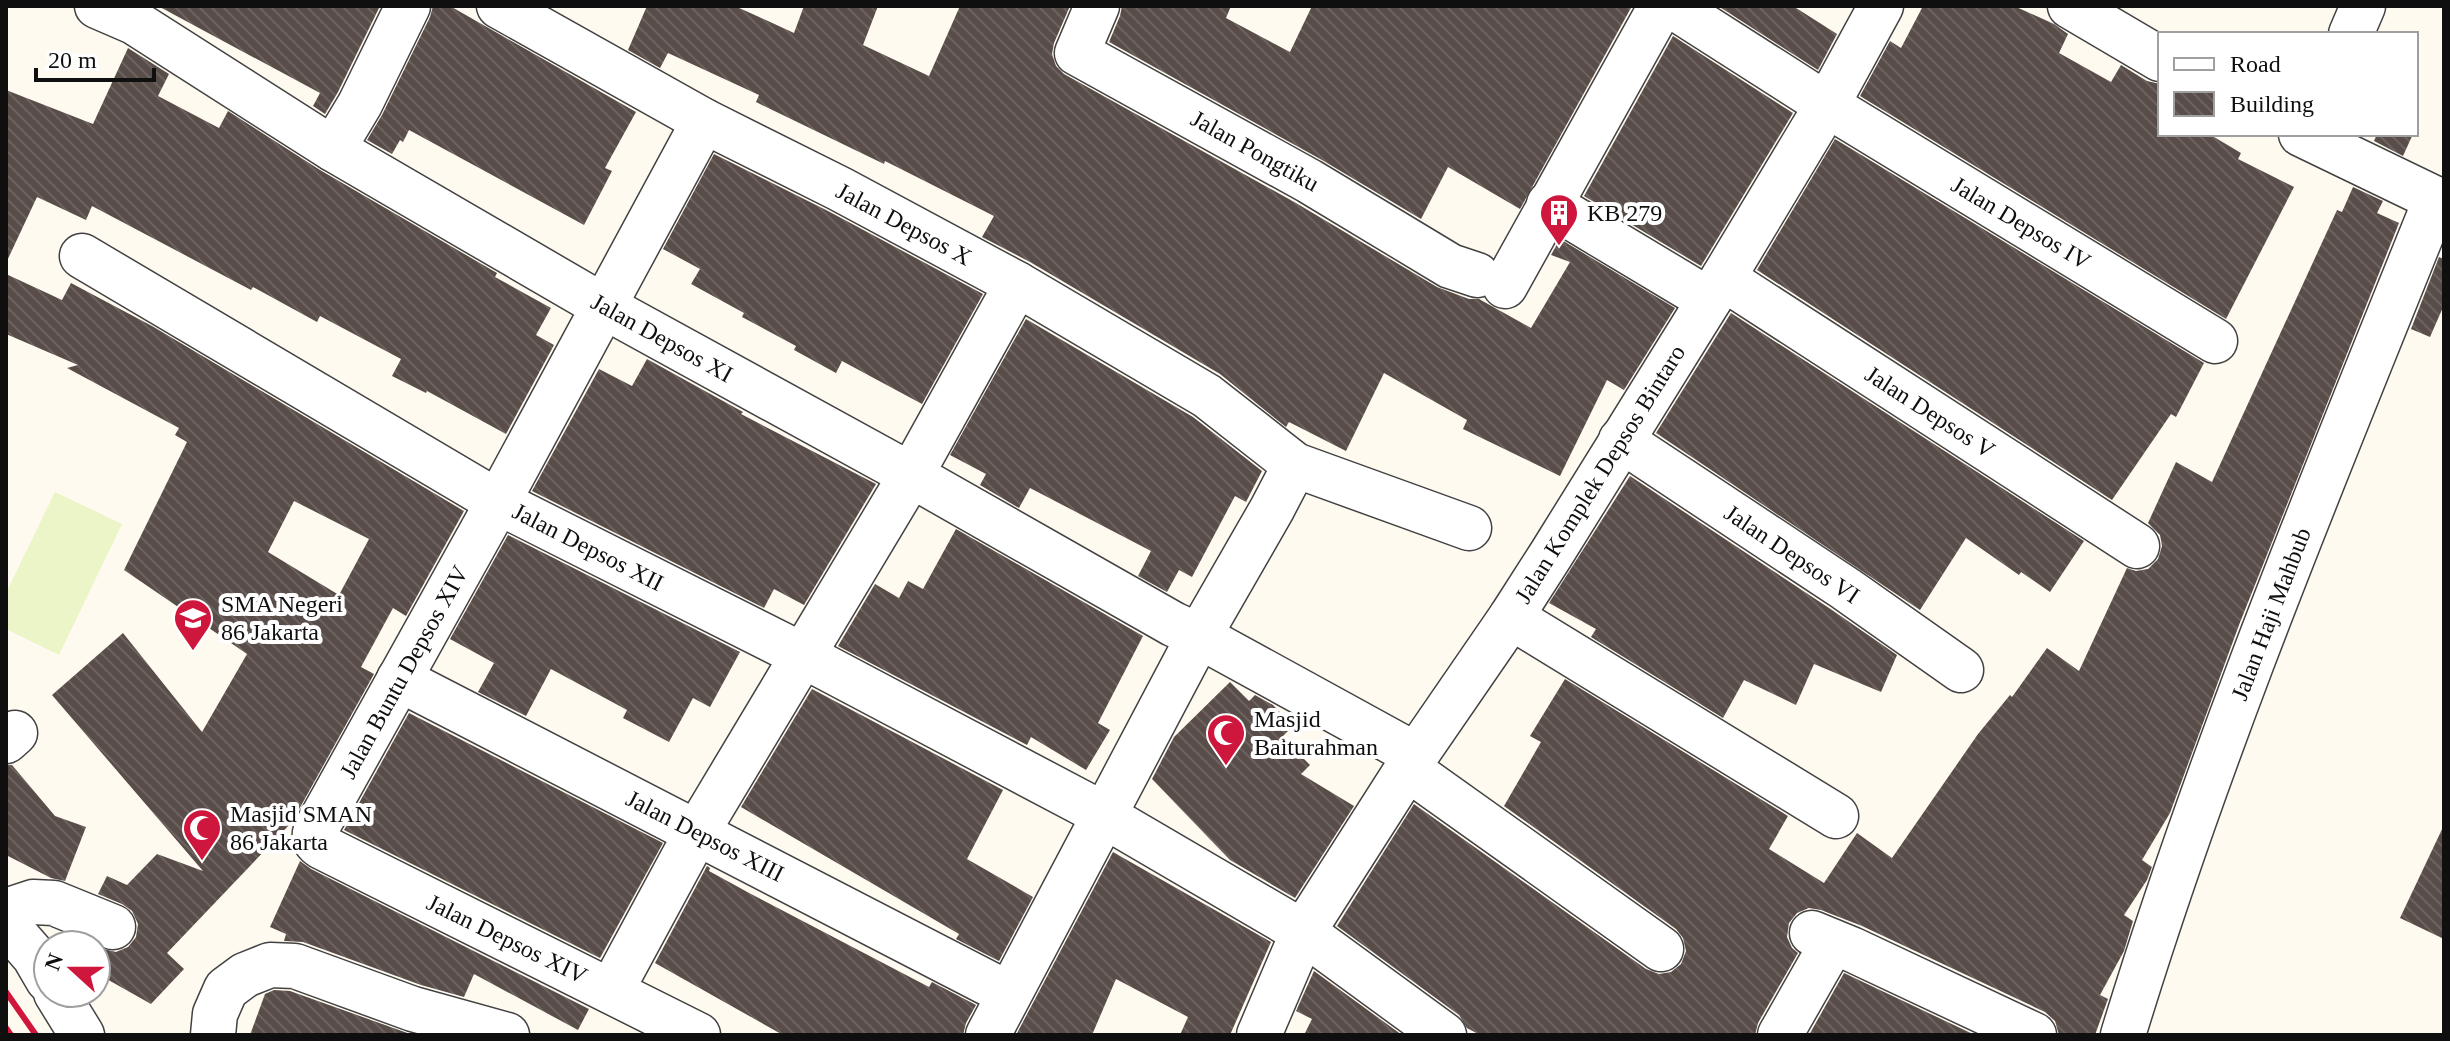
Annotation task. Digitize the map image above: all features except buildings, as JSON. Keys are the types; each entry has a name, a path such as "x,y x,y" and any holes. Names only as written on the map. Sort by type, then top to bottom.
{"street":[{"path":"333,149 360,104 408,6"},
{"name":"Jalan Depsos X","path":"499,6 704,121 840,189 1017,284 1207,396 1295,465 1469,528"},
{"name":"Jalan Pongtiku","path":"1097,6 1077,53 1309,181 1450,266 1491,281 1549,204"},
{"path":"1549,204 1661,6"},
{"name":"Jalan Depsos IV","path":"1672,6 1827,105 2215,341"},
{"name":"Jalan Komplek Depsos Bintaro","path":"1259,1035 1303,932 1411,762 1511,617 1716,289 1827,105 1881,6"},
{"path":"2070,6 2158,58"},
{"path":"2352,32 2363,6"},
{"name":"Jalan Depsos XI","path":"124,11 333,149 603,306 1199,636 1411,762 1661,949"},
{"name":"Jalan Buntu Depsos XIV","path":"316,844 316,829 498,502 704,121"},
{"path":"2308,136 2440,201"},
{"name":"Jalan Haji Mahbub","path":"2123,1035 2160,915 2246,677 2440,201"},
{"name":"Jalan Depsos V","path":"1549,204 1716,289 2137,546"},
{"name":"Jalan Depsos XII","path":"82,256 498,502 804,656 1105,817 1303,932 1444,1035"},
{"path":"611,991 697,832 911,475 1017,284"},
{"name":"Jalan Depsos VI","path":"1621,440 1846,589 1961,670"},
{"path":"988,1035 1199,636 1295,465"},
{"path":"1511,617 1836,816"},
{"name":"Jalan Depsos XIII","path":"399,679 1009,994"},
{"name":"Jalan Depsos XIV","path":"316,844 698,1035"},
{"path":"6,911 33,902 54,903 113,927"},
{"path":"6,924 32,954"},
{"path":"1780,1035 1823,938 2034,1035"},
{"path":"213,1035 215,1014 226,989 245,975 270,965 295,966 413,1009 507,1035"},
{"path":"66,1009 82,1035"}],"green space":[{"path":"55,492 122,524 59,655 6,629 6,593"}],"railway":[{"path":"6,992 36,1035"},
{"path":"6,1028 11,1035"}],"place":[{"name":"KB 279","path":"1559,247"},
{"name":"SMA Negeri 86 Jakarta","path":"193,652"},
{"name":"Masjid Baiturahman","path":"1226,767"},
{"name":"Masjid SMAN 86 Jakarta","path":"202,862"}]}
